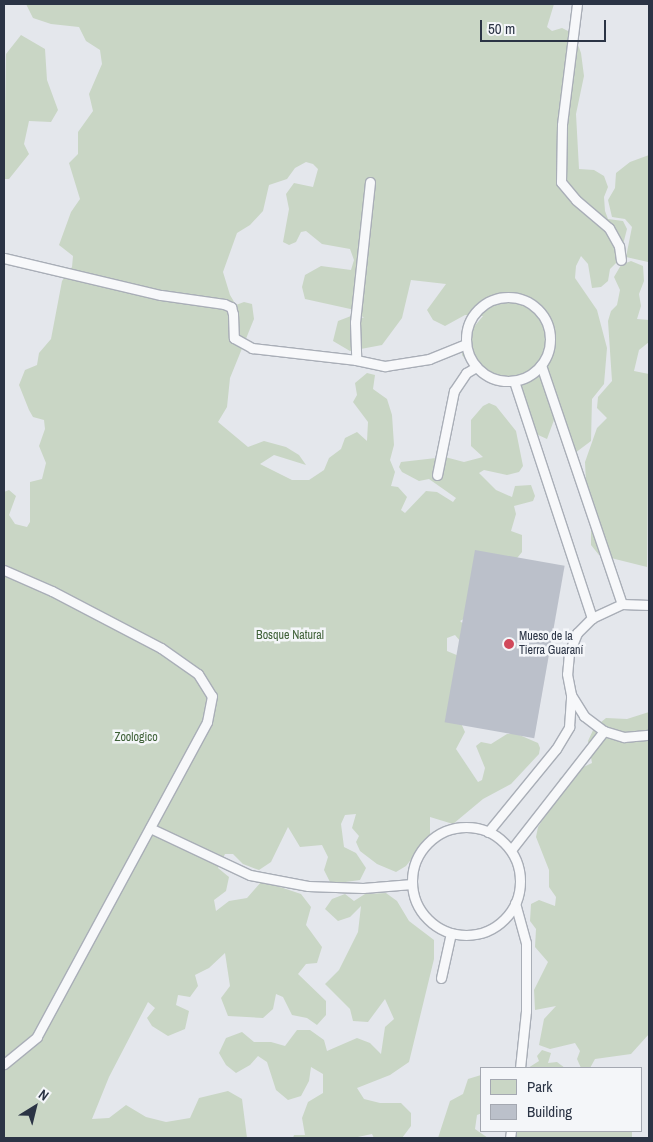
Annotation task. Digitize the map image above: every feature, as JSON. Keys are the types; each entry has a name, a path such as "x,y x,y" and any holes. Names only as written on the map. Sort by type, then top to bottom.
{"lane":[{"path":"577,4 559,169 561,182 615,236 621,260"},
{"path":"356,360 355,322 370,182"},
{"path":"4,258 161,294 224,304 231,307 234,338 252,348 356,360 386,366 429,359 466,344"},
{"path":"498,298 519,298 536,309 548,326 549,346 541,365 529,376 514,381 493,379 476,368 466,344 466,331 480,307 498,298"},
{"path":"541,365 622,604"},
{"path":"437,474 454,391 466,373 476,368"},
{"path":"514,381 592,618"},
{"path":"4,570 52,591 161,648 198,674 212,696 207,722 37,1037 4,1064"},
{"path":"488,832 556,749 569,727 571,695 566,674 569,653 578,633 592,618 622,604 649,605"},
{"path":"571,695 584,716 604,731 624,737 649,735"},
{"path":"511,850 604,731"},
{"path":"470,827 488,832 511,850 521,882 515,903 499,925 484,933 451,933 436,926 424,915 412,884 414,866 422,850 435,836 452,829 470,827"},
{"path":"150,828 250,875 308,886 363,888 412,884"},
{"path":"515,903 526,943 526,1011 520,1067"},
{"path":"440,978 451,933"}],"green space":[{"name":"Bosque Natural","path":"26,4 554,4 547,27 552,31 562,28 574,34 581,53 584,76 576,114 579,169 594,170 604,176 608,187 604,197 605,211 608,219 623,221 627,229 619,260 610,269 608,281 601,287 592,288 588,264 581,256 576,266 575,278 597,310 607,348 604,384 592,399 591,441 575,453 554,420 547,439 536,434 519,380 499,381 468,363 462,355 463,340 483,316 465,315 445,326 433,320 427,310 446,284 411,280 402,318 382,345 350,351 333,341 338,321 351,316 364,318 355,310 305,299 302,287 305,275 321,266 351,270 354,260 350,249 322,244 306,231 301,232 296,242 289,245 283,242 289,209 286,194 294,183 313,187 318,169 313,164 306,162 295,168 287,179 269,185 263,211 250,225 237,233 223,272 230,295 236,305 244,302 252,304 254,319 230,378 227,407 218,422 248,447 264,441 286,447 299,455 306,465 274,455 260,464 292,480 309,480 324,470 329,458 341,449 345,438 357,432 367,441 368,422 353,402 357,395 355,383 367,373 375,375 373,389 387,399 392,415 394,445 390,460 395,472 391,486 398,487 407,497 401,510 405,513 426,491 437,492 453,502 456,498 429,479 419,481 402,472 399,467 401,462 445,457 464,462 483,457 471,446 471,420 483,406 489,403 496,406 516,431 523,466 519,472 507,475 484,470 479,473 496,490 512,497 515,486 531,485 535,496 533,501 514,506 516,514 511,531 522,535 522,552 471,615 460,621 467,627 467,637 461,642 455,635 447,638 447,651 459,656 468,675 459,719 465,732 456,749 478,782 482,780 485,768 476,746 481,742 491,744 507,734 517,734 538,743 540,748 539,754 511,784 483,799 453,824 430,817 430,835 406,866 396,872 377,864 360,851 356,842 359,836 352,828 356,814 345,815 341,824 344,847 356,853 366,868 360,880 331,884 324,870 328,857 322,845 300,847 288,827 271,862 259,870 243,864 233,854 225,854 218,868 229,877 226,891 214,900 216,911 229,901 247,898 262,881 301,894 311,907 306,925 322,947 317,963 306,964 298,974 326,1001 326,1015 317,1025 307,1018 292,1015 283,997 276,994 273,1009 263,1018 228,1016 221,998 230,986 225,953 209,968 195,975 198,986 190,997 178,995 176,1005 189,1011 185,1029 168,1036 152,1026 147,1018 155,1008 148,1002 109,1077 92,1119 109,1118 126,1105 146,1117 166,1122 190,1118 199,1098 228,1091 242,1099 247,1138 4,1138 4,492 9,490 16,496 9,515 15,524 27,527 30,522 30,482 42,479 46,463 39,446 45,429 44,420 33,417 19,385 25,370 37,365 39,353 51,339 62,281 72,267 73,256 59,245 71,212 80,199 69,163 78,154 78,132 93,111 89,94 102,64 100,50 86,41 79,27 51,24 33,18"},
{"path":"21,35 45,49 47,80 58,110 51,122 29,121 24,144 29,154 9,179 4,179 6,54"},
{"path":"649,155 648,262 626,257 632,227 625,219 612,217 608,200 615,188 616,173 630,162"},
{"path":"631,261 643,266 644,281 639,294 641,306 637,319 649,320 649,342 639,350 634,371 649,374 647,567 599,555 591,545 591,503 586,483 585,462 597,428 607,418 597,408 598,397 612,381 608,321 611,311 617,305 620,290 614,277 621,265"},
{"path":"649,712 649,1034 631,1054 595,1059 591,1067 581,1067 577,1059 580,1051 575,1043 550,1049 539,1045 544,1019 556,1006 535,1010 534,990 548,962 535,947 536,929 530,921 531,904 539,900 555,906 556,897 549,887 549,870 536,837 538,827 555,801 554,791 560,778 592,763 588,741 594,728 606,718 627,719"},
{"path":"386,893 397,901 409,921 434,940 434,959 409,1062 390,1075 357,1088 364,1099 380,1103 401,1103 411,1113 411,1126 402,1138 374,1138 372,1134 353,1138 293,1138 294,1135 305,1135 302,1118 308,1102 323,1093 323,1074 311,1067 309,1081 301,1096 288,1100 276,1090 267,1062 258,1056 250,1065 236,1073 226,1065 219,1053 226,1038 242,1032 254,1042 271,1042 285,1046 297,1030 310,1030 324,1040 327,1051 357,1038 370,1043 381,1054 385,1027 394,1019 385,999 368,1022 353,1021 350,1009 325,984 339,970 358,932 361,906 350,917 338,921 325,909 332,899 345,894 354,901 365,894"},
{"path":"542,1050 551,1053 548,1063 557,1062 564,1067 530,1067 539,1061 537,1056"},
{"path":"480,1075 480,1114 477,1115 475,1129 488,1138 438,1138 450,1101 463,1094 468,1079"},
{"path":"516,1132 632,1132 632,1138 516,1138"}],"building":[{"name":"Mueso de la Tierra Guaraní","path":"475,550 565,566 534,738 445,722"}],"place":[{"name":"Mueso de la Tierra Guaraní","path":"509,644"}],"park label":[{"name":"Zoologico","path":"136,738"}]}
